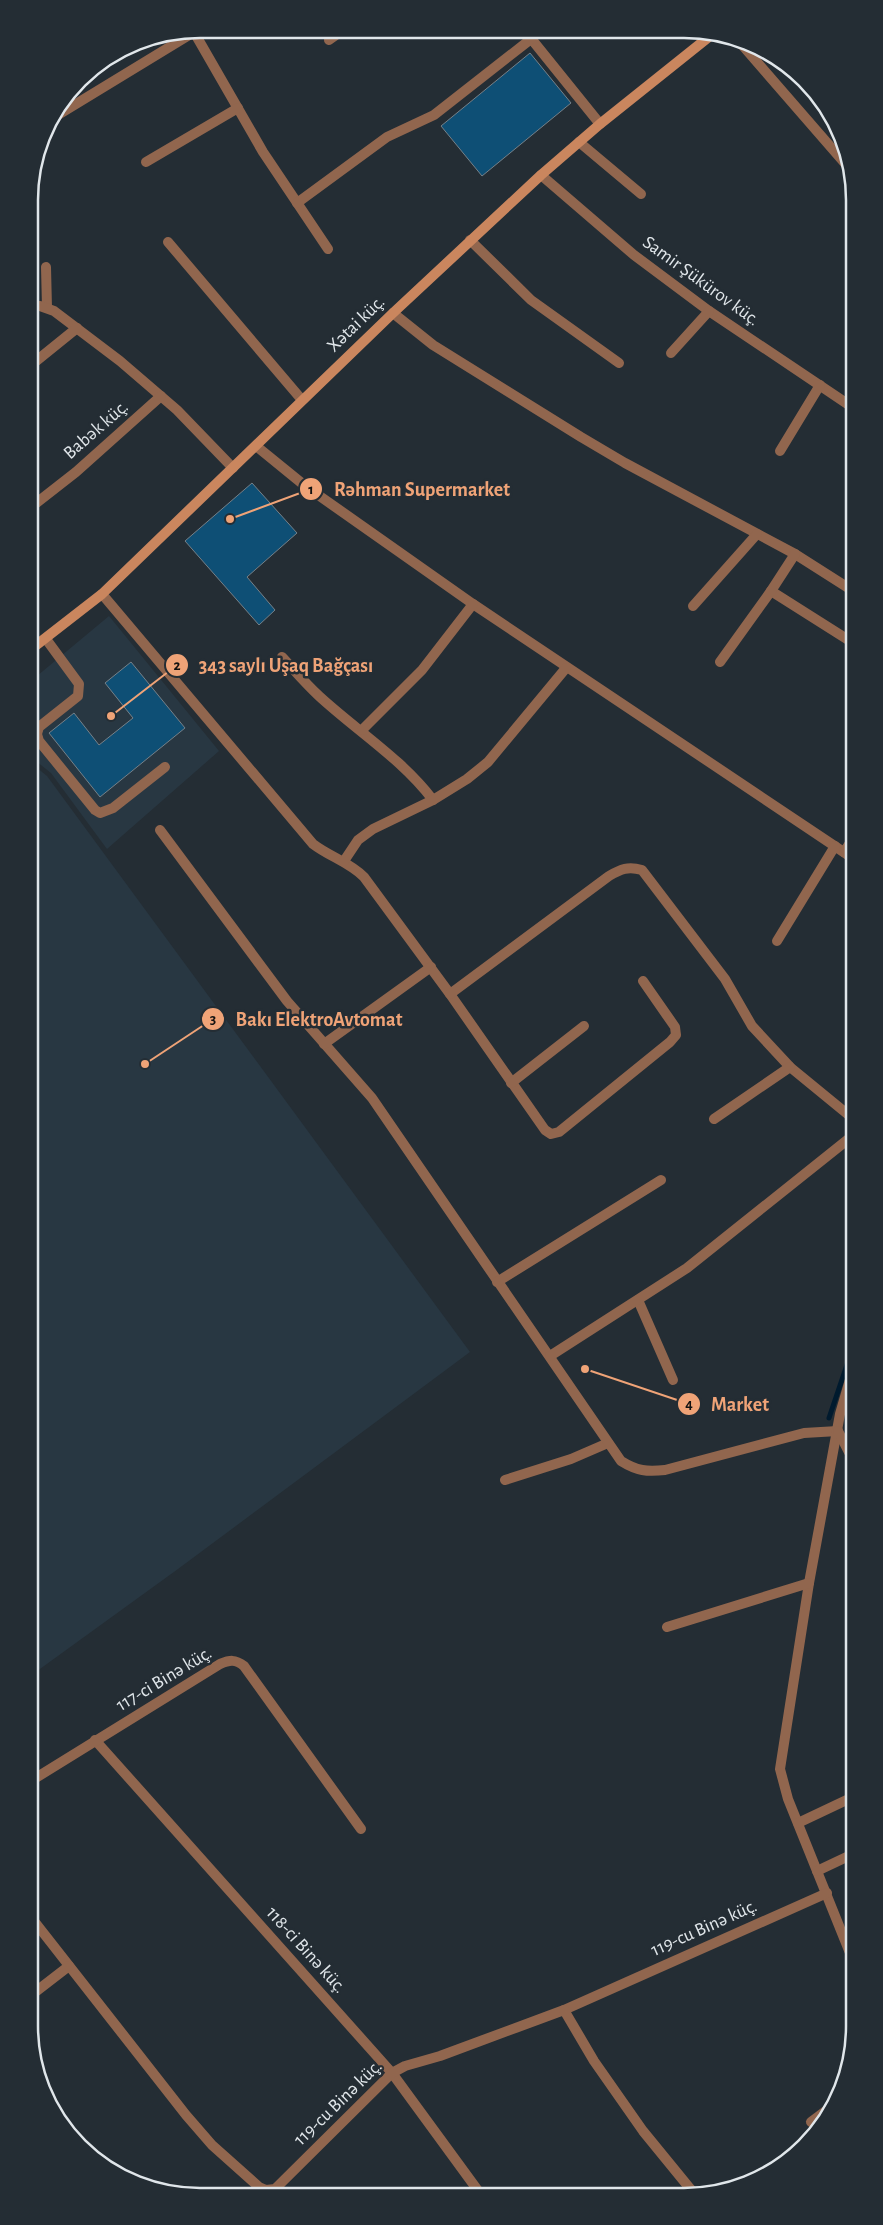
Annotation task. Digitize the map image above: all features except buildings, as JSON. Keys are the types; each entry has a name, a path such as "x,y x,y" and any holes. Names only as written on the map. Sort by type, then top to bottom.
{"street":[{"path":"201,38 263,152 328,249"},
{"path":"296,203 387,137 434,115 524,38"},
{"path":"530,38 600,124"},
{"path":"63,112 182,39"},
{"name":"Xətai küç.","path":"38,644 102,594 393,313 541,175 703,39"},
{"path":"747,51 840,159"},
{"path":"146,162 238,108"},
{"path":"579,142 641,194"},
{"name":"Samir Şükürov küç.","path":"541,175 624,247 709,311 846,403"},
{"path":"470,240 531,300 619,363"},
{"path":"168,242 302,400"},
{"path":"46,267 47,308"},
{"path":"38,307 54,311 120,361 161,396 233,468"},
{"path":"671,353 709,311"},
{"path":"393,313 433,345 581,437 795,554 846,586"},
{"path":"38,359 76,328"},
{"path":"780,451 820,385"},
{"name":"Babək küç.","path":"38,502 76,472 161,396"},
{"path":"256,446 304,485 473,604 843,852 777,941"},
{"path":"693,606 758,534"},
{"path":"720,662 795,554"},
{"path":"771,591 846,638"},
{"path":"102,594 313,844 327,855 344,861 364,877 431,967 545,1130 551,1134 559,1132 670,1042 676,1035 675,1027 643,981"},
{"path":"362,730 422,670 473,604"},
{"path":"38,730 39,727 78,696 80,691 79,684 46,639"},
{"path":"282,657 320,696 362,730 417,780 433,800"},
{"path":"344,861 358,840 374,829 433,800 467,779 488,762 566,668"},
{"path":"38,738 95,810 100,813 113,808 165,767"},
{"path":"160,830 287,1001 372,1098 621,1461 634,1469 646,1472 665,1470 804,1433 838,1431"},
{"path":"450,994 609,876 622,868 642,870 725,978 749,1022 790,1067 846,1112"},
{"path":"324,1044 431,967"},
{"path":"511,1083 584,1026"},
{"path":"714,1119 790,1067"},
{"path":"550,1356 687,1268 721,1243 845,1141"},
{"path":"498,1282 661,1180"},
{"path":"638,1300 672,1380"},
{"path":"845,1396 840,1414 808,1584 780,1769 785,1790 845,1940"},
{"path":"838,1431 845,1445"},
{"path":"505,1480 571,1459 608,1443"},
{"path":"667,1627 808,1584"},
{"name":"117-ci Binə küç.","path":"38,1776 220,1664 230,1660 238,1661 244,1666 361,1829"},
{"name":"118-ci Binə küç.","path":"95,1740 392,2073 476,2188"},
{"path":"798,1823 845,1801"},
{"path":"817,1871 845,1858"},
{"name":"119-cu Binə küç.","path":"276,2188 392,2073 405,2066 440,2056 564,2010 826,1892"},
{"name":"119-cu Binə küç.","path":"38,1926 212,2145 259,2188"},
{"path":"38,1990 69,1966"},
{"path":"564,2010 594,2061 643,2131 689,2188"},
{"path":"811,2122 816,2118"}],"shaded area":[{"path":"109,616 219,751 107,849 51,773 38,763 38,675"},
{"path":"38,769 47,776 470,1352 38,1670"}],"waterway":[{"path":"829,1418 845,1370"}],"place":[{"name":"Rəhman Supermarket","path":"230,519"},
{"name":"343 saylı Uşaq Bağçası","path":"111,716"},
{"name":"Bakı ElektroAvtomat","path":"145,1064"},
{"name":"Market","path":"585,1369"}]}
